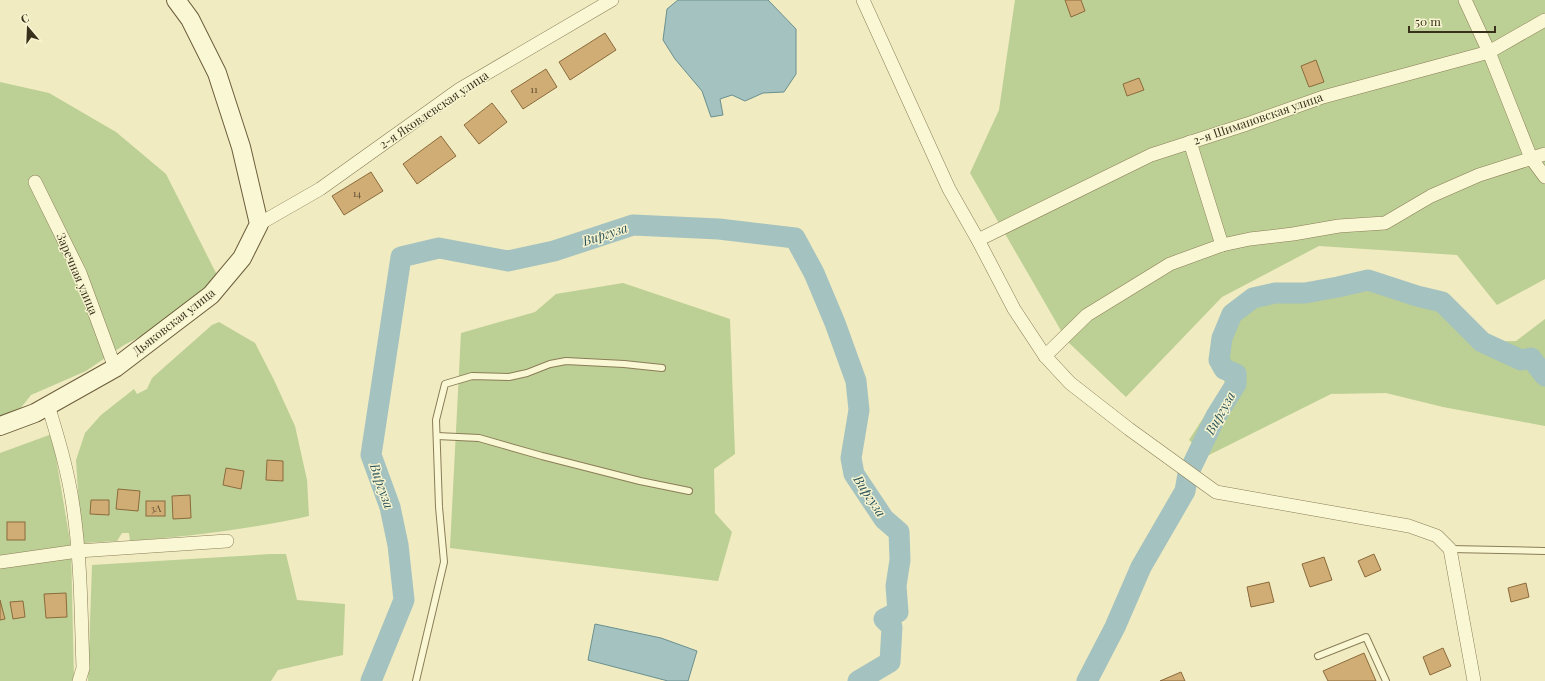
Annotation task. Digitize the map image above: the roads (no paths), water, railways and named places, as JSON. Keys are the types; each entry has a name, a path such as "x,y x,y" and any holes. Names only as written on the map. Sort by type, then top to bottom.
{"street":[{"path":"176,0 190,19 217,73 241,147 259,224"},
{"name":"2-я Яковлевская улица","path":"259,224 320,189 460,89 612,0"},
{"path":"863,0 949,189 978,240 1014,309 1045,356 1070,383 1129,429 1216,492 1409,526 1437,536 1450,549 1474,681"},
{"path":"1465,0 1489,52 1531,158 1545,177"},
{"name":"2-я Шимановская улица","path":"978,240 1151,155 1323,97 1489,52 1545,20"},
{"path":"1190,142 1222,245"},
{"path":"1045,356 1087,315 1170,264 1222,245 1250,239 1293,234 1339,226 1385,223 1431,196 1479,175 1545,154"},
{"name":"Заречная улица","path":"35,182 80,273 115,368"},
{"name":"Дьяковская улица","path":"0,426 35,413 115,368 211,296 242,258 259,224"},
{"path":"48,405 63,455 73,505 78,551 83,668 79,681"},
{"path":"0,562 78,551 227,541"}],"lane":[{"path":"416,681 444,562 439,508 436,420 445,384 472,376 510,377 527,373 550,364 566,361 624,364 662,368"},
{"path":"437,436 479,438 640,481 689,491"},
{"path":"1450,549 1545,551"},
{"path":"1318,656 1366,637 1386,681"}],"water":[{"path":"678,0 768,0 796,29 796,74 784,92 763,93 745,101 732,95 720,99 723,115 711,117 702,91 675,59 663,40 667,9"},
{"path":"595,624 661,638 697,651 688,681 668,681 588,660"}],"waterway":[{"name":"Виргуза","path":"371,681 404,600 398,545 390,507 371,455 401,257 439,248 508,261 554,251 633,225 719,229 795,238 814,273 835,323 856,381 859,410 851,458 854,474 884,519 899,532 900,560 896,586 898,612 884,619 892,627 890,662 858,681"},
{"name":"Виргуза","path":"1087,681 1115,627 1141,567 1185,491 1188,474 1216,416 1236,384 1236,374 1224,369 1219,360 1222,338 1232,314 1253,298 1275,293 1305,293 1368,280 1417,296 1442,302 1482,342 1521,360 1531,358 1545,376"}]}
